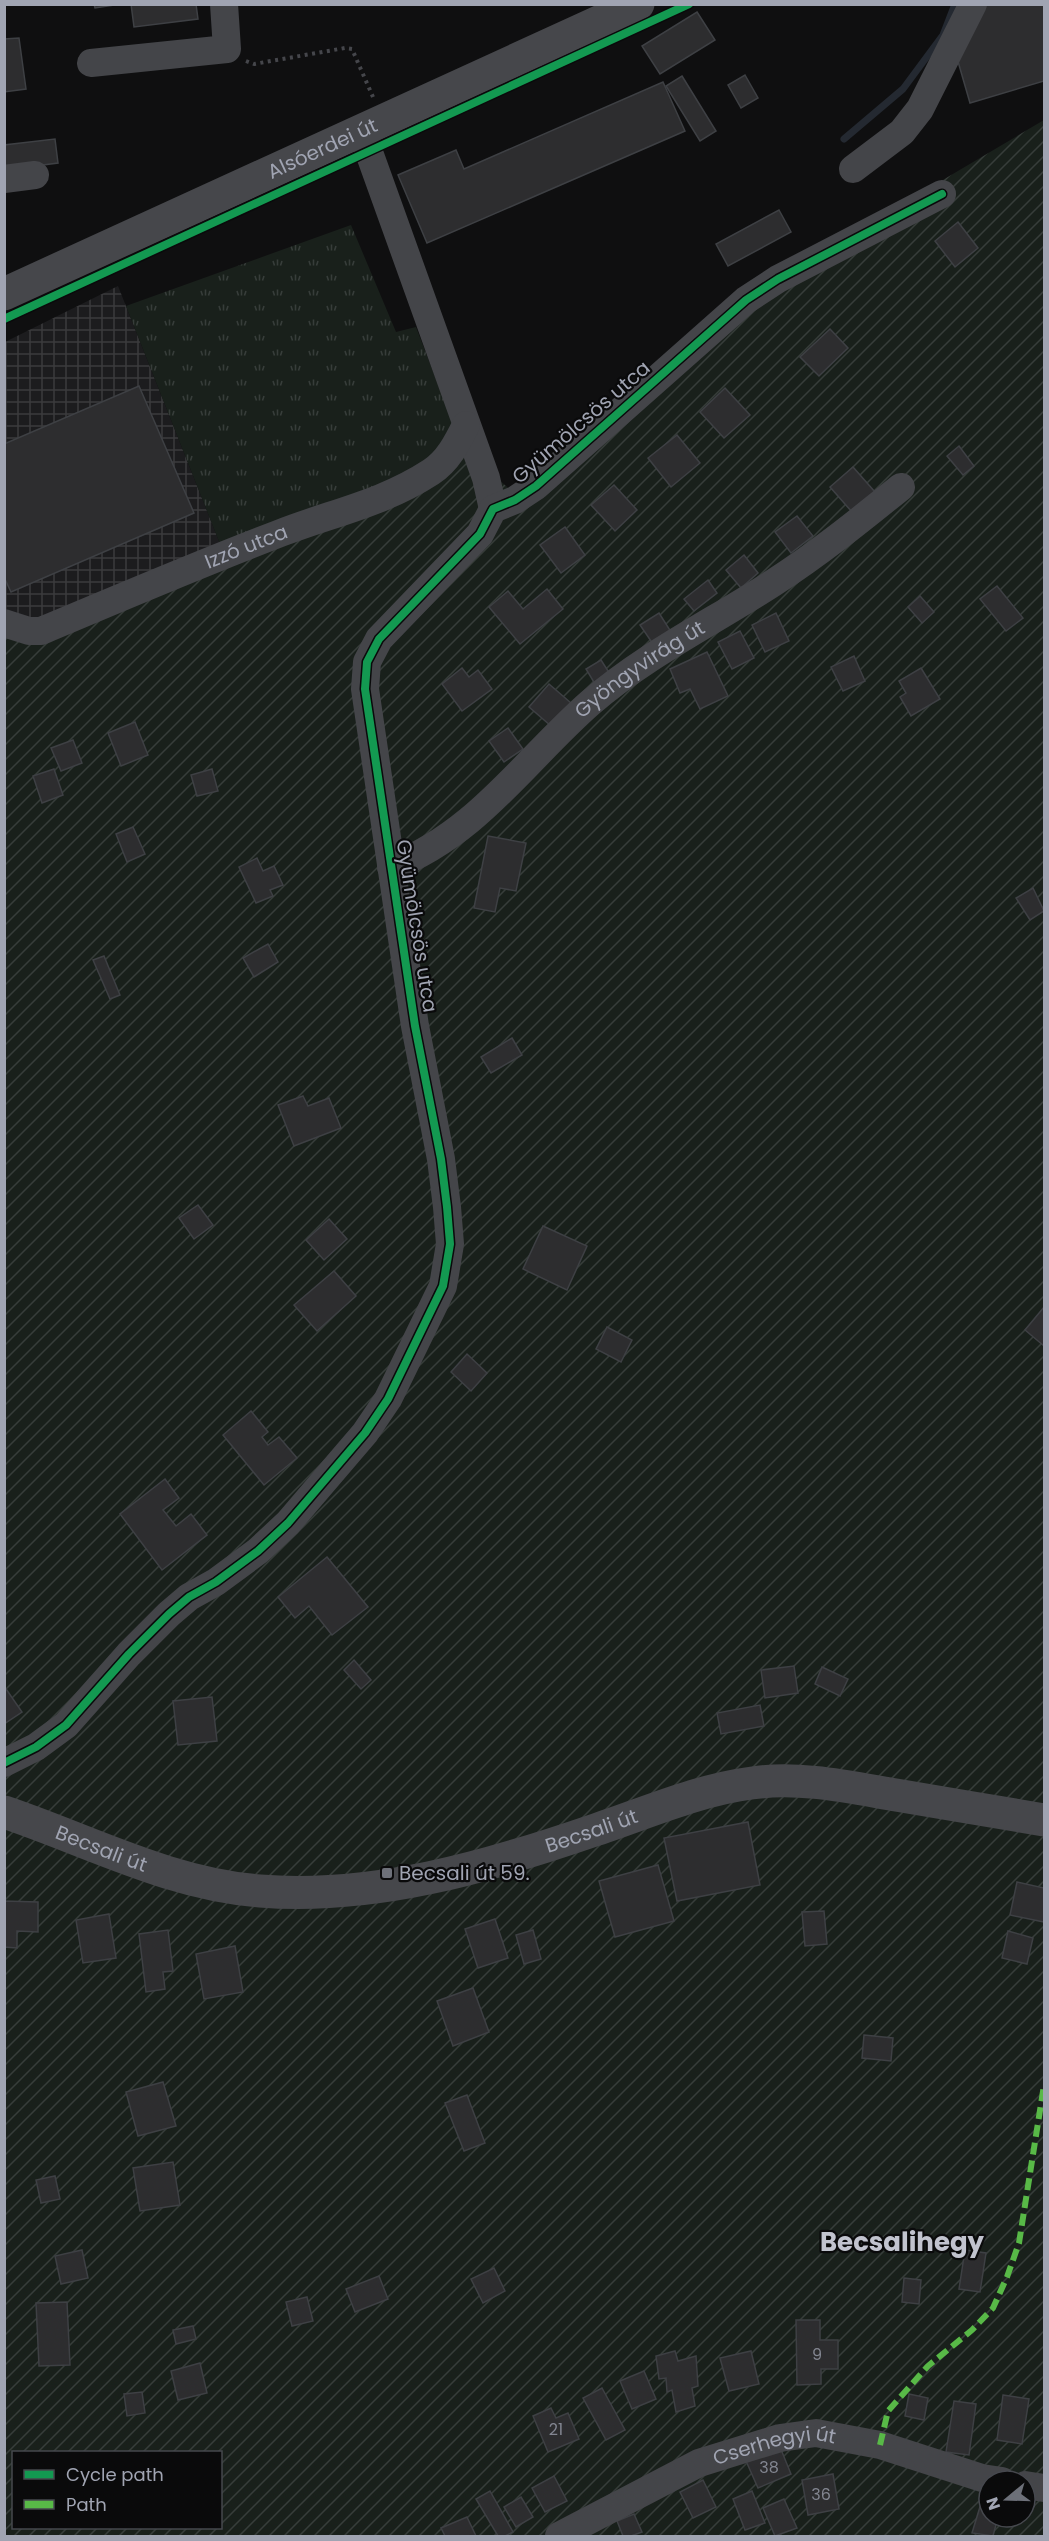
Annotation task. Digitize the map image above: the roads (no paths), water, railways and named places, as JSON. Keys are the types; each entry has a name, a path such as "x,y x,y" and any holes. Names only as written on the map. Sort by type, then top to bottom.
{"main road":[{"name":"Alsóerdei út","path":"4,294 638,4"},
{"name":"Becsali út","path":"4,1812 142,1865 180,1877 217,1887 270,1892 360,1889 460,1870 549,1846 680,1801 752,1783 794,1781 868,1790 1044,1820"}],"street":[{"path":"91,63 227,49 224,4"},
{"path":"853,169 902,132 920,109 973,4"},
{"path":"372,124 466,425 486,478 493,509"},
{"path":"4,179 35,176"},
{"name":"Gyümölcsös utca","path":"4,1763 36,1747 66,1725 129,1654 169,1614 189,1597 216,1582 258,1551 288,1523 365,1433 388,1399 443,1286 450,1244 441,1159 415,1026 365,689 367,662 379,639 480,534 493,509 515,500 536,486 746,300 778,279 942,194"},
{"name":"Izzó utca","path":"4,623 29,631 41,631 281,533 350,511 402,489 434,471 453,450 466,425"},
{"name":"Gyöngyvirág út","path":"391,867 432,848 460,829 590,703 631,672 776,582 842,535 900,487"},
{"name":"Cserhegyi út","path":"559,2536 699,2463 780,2438 816,2433 880,2445 977,2476"}],"waterway":[{"path":"844,139 903,89 943,35 955,4"}],"place":[{"name":"Becsali út 59.","path":"387,1873"}],"district":[{"name":"Becsalihegy","path":"902,2242"}]}
